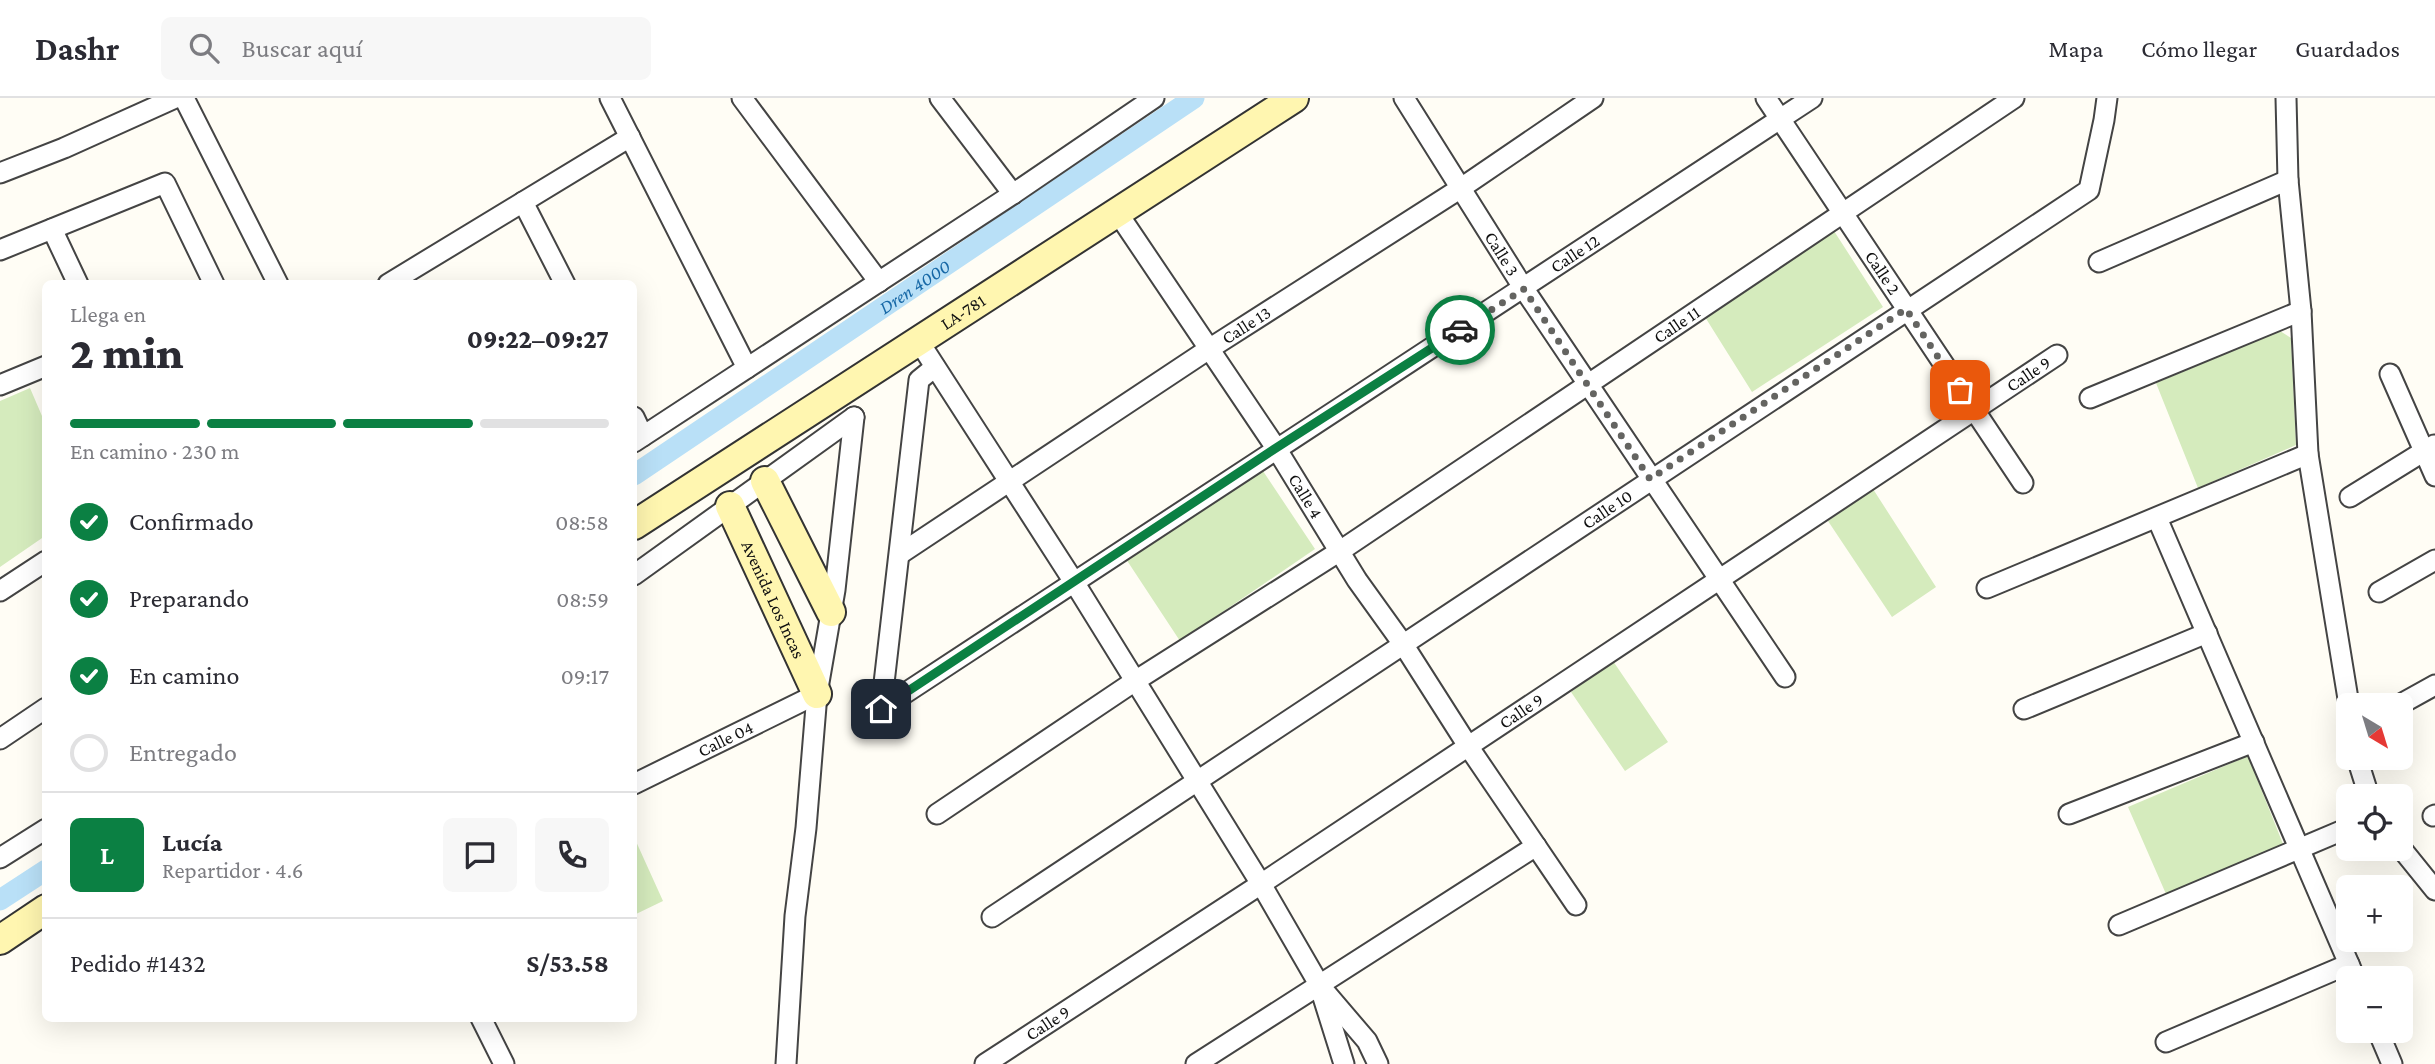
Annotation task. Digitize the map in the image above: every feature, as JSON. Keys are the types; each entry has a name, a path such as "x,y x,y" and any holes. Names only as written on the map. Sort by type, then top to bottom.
{"street":[{"path":"0,173 76,143 175,98"},
{"path":"184,98 276,280"},
{"path":"610,98 747,368"},
{"path":"742,98 879,282"},
{"path":"940,98 1013,194"},
{"path":"638,439 1013,194 1154,98"},
{"name":"LA-781","path":"637,523 1294,98"},
{"name":"Calle 3","path":"1404,98 1587,385 1784,677"},
{"name":"Calle 13","path":"900,554 1209,349 1461,188 1593,98"},
{"name":"Calle 2","path":"1766,98 2023,483"},
{"name":"Calle 12","path":"900,554 881,709 1812,98"},
{"name":"Calle 11","path":"937,814 1135,681 1340,551 2014,98"},
{"name":"Calle 10","path":"992,917 2089,190 2107,98"},
{"path":"2286,98 2288,180 2301,311 2308,454 2346,693"},
{"path":"415,276 523,202 630,137"},
{"path":"2099,262 2288,180"},
{"path":"0,250 165,183 212,280"},
{"path":"523,202 563,280"},
{"name":"Calle 4","path":"1117,212 1276,448 1468,746 1576,905"},
{"path":"52,229 76,280"},
{"path":"2090,398 2301,311"},
{"path":"918,341 1074,582 1261,884 1320,986 1367,1041 1377,1064"},
{"name":"Calle 9","path":"985,1064 1261,884 2057,355"},
{"path":"900,554 919,380 935,367"},
{"path":"0,384 42,368"},
{"path":"2390,374 2430,448 2435,476"},
{"path":"637,573 855,416 831,612 817,694 806,828 795,916 786,1064"},
{"path":"2350,497 2430,448"},
{"path":"1987,588 2308,454"},
{"path":"765,481 831,612"},
{"name":"Avenida Los Incas","path":"730,506 817,694"},
{"path":"2157,518 2350,966"},
{"path":"2379,592 2435,560"},
{"path":"0,591 42,564"},
{"path":"2024,709 2207,633"},
{"path":"2413,697 2435,685"},
{"name":"Calle 04","path":"637,783 817,694"},
{"path":"0,739 42,711"},
{"path":"2069,814 2254,742"},
{"path":"0,858 42,832"},
{"path":"2119,925 2336,833"},
{"path":"1196,1064 1536,846"},
{"path":"2412,861 2435,890"},
{"path":"0,940 42,912"},
{"path":"2166,1042 2336,977"},
{"path":"1320,986 1344,1064"},
{"path":"483,1022 504,1064"},
{"path":"2383,1043 2392,1064"}],"green space":[{"path":"1834,231 1883,307 1752,392 1705,317"},
{"path":"2280,331 2291,338 2296,445 2198,488 2156,383"},
{"path":"30,388 42,416 42,538 0,567 0,401"},
{"path":"1261,468 1315,549 1180,641 1126,559"},
{"path":"1873,489 1936,587 1892,617 1828,521"},
{"path":"1613,661 1668,742 1625,771 1571,692"},
{"path":"2248,756 2283,844 2166,894 2128,807"},
{"path":"637,844 663,901 637,914"}],"waterway":[{"name":"Dren 4000","path":"637,473 1194,98"},
{"name":"Dren 4000","path":"0,900 42,873"}],"way so far":[{"path":"1460,330 1524,289 1650,479 1906,309 1960,390"}],"route":[{"path":"881,709 1460,330"}]}
